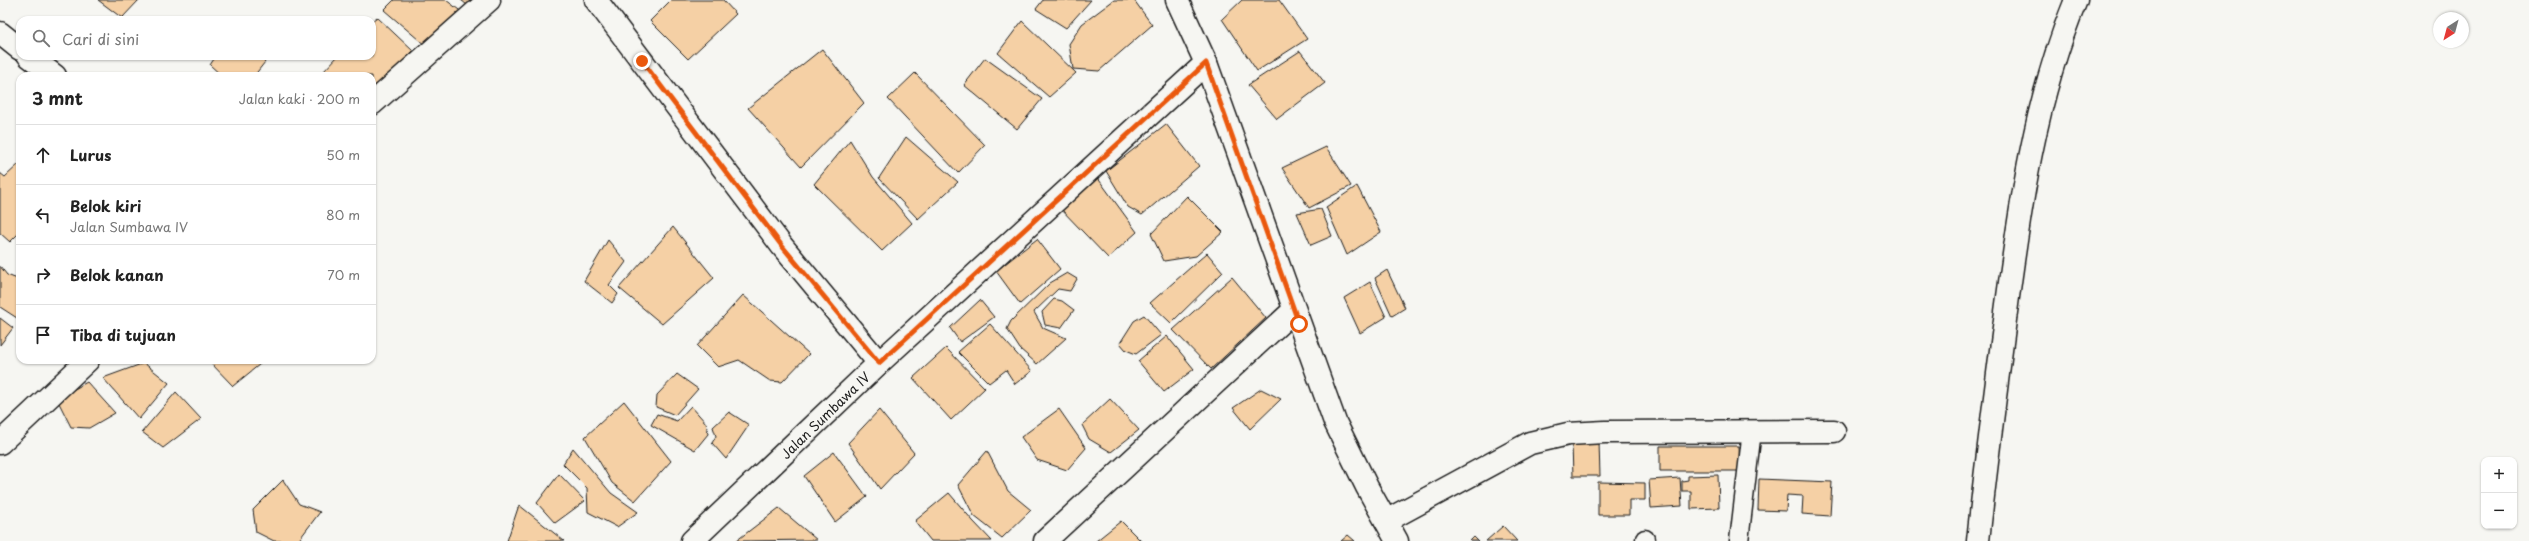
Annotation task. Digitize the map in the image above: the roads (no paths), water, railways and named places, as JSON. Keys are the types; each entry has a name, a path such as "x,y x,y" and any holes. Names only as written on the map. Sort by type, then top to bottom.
{"street":[{"path":"376,100 488,0"},
{"path":"596,0 782,246 879,363"},
{"path":"1178,0 1206,63 1335,422 1397,541"},
{"path":"1978,541 2001,350 2024,179 2047,85 2076,0"},
{"path":"0,33 16,46"},
{"path":"34,60 50,72"},
{"name":"Jalan Sumbawa IV","path":"692,541 879,363 1206,63"},
{"path":"1045,541 1294,310"},
{"path":"0,442 84,364"},
{"path":"1386,521 1530,443 1568,434 1752,430 1834,431"}],"lane":[{"path":"1739,541 1752,430"}]}
